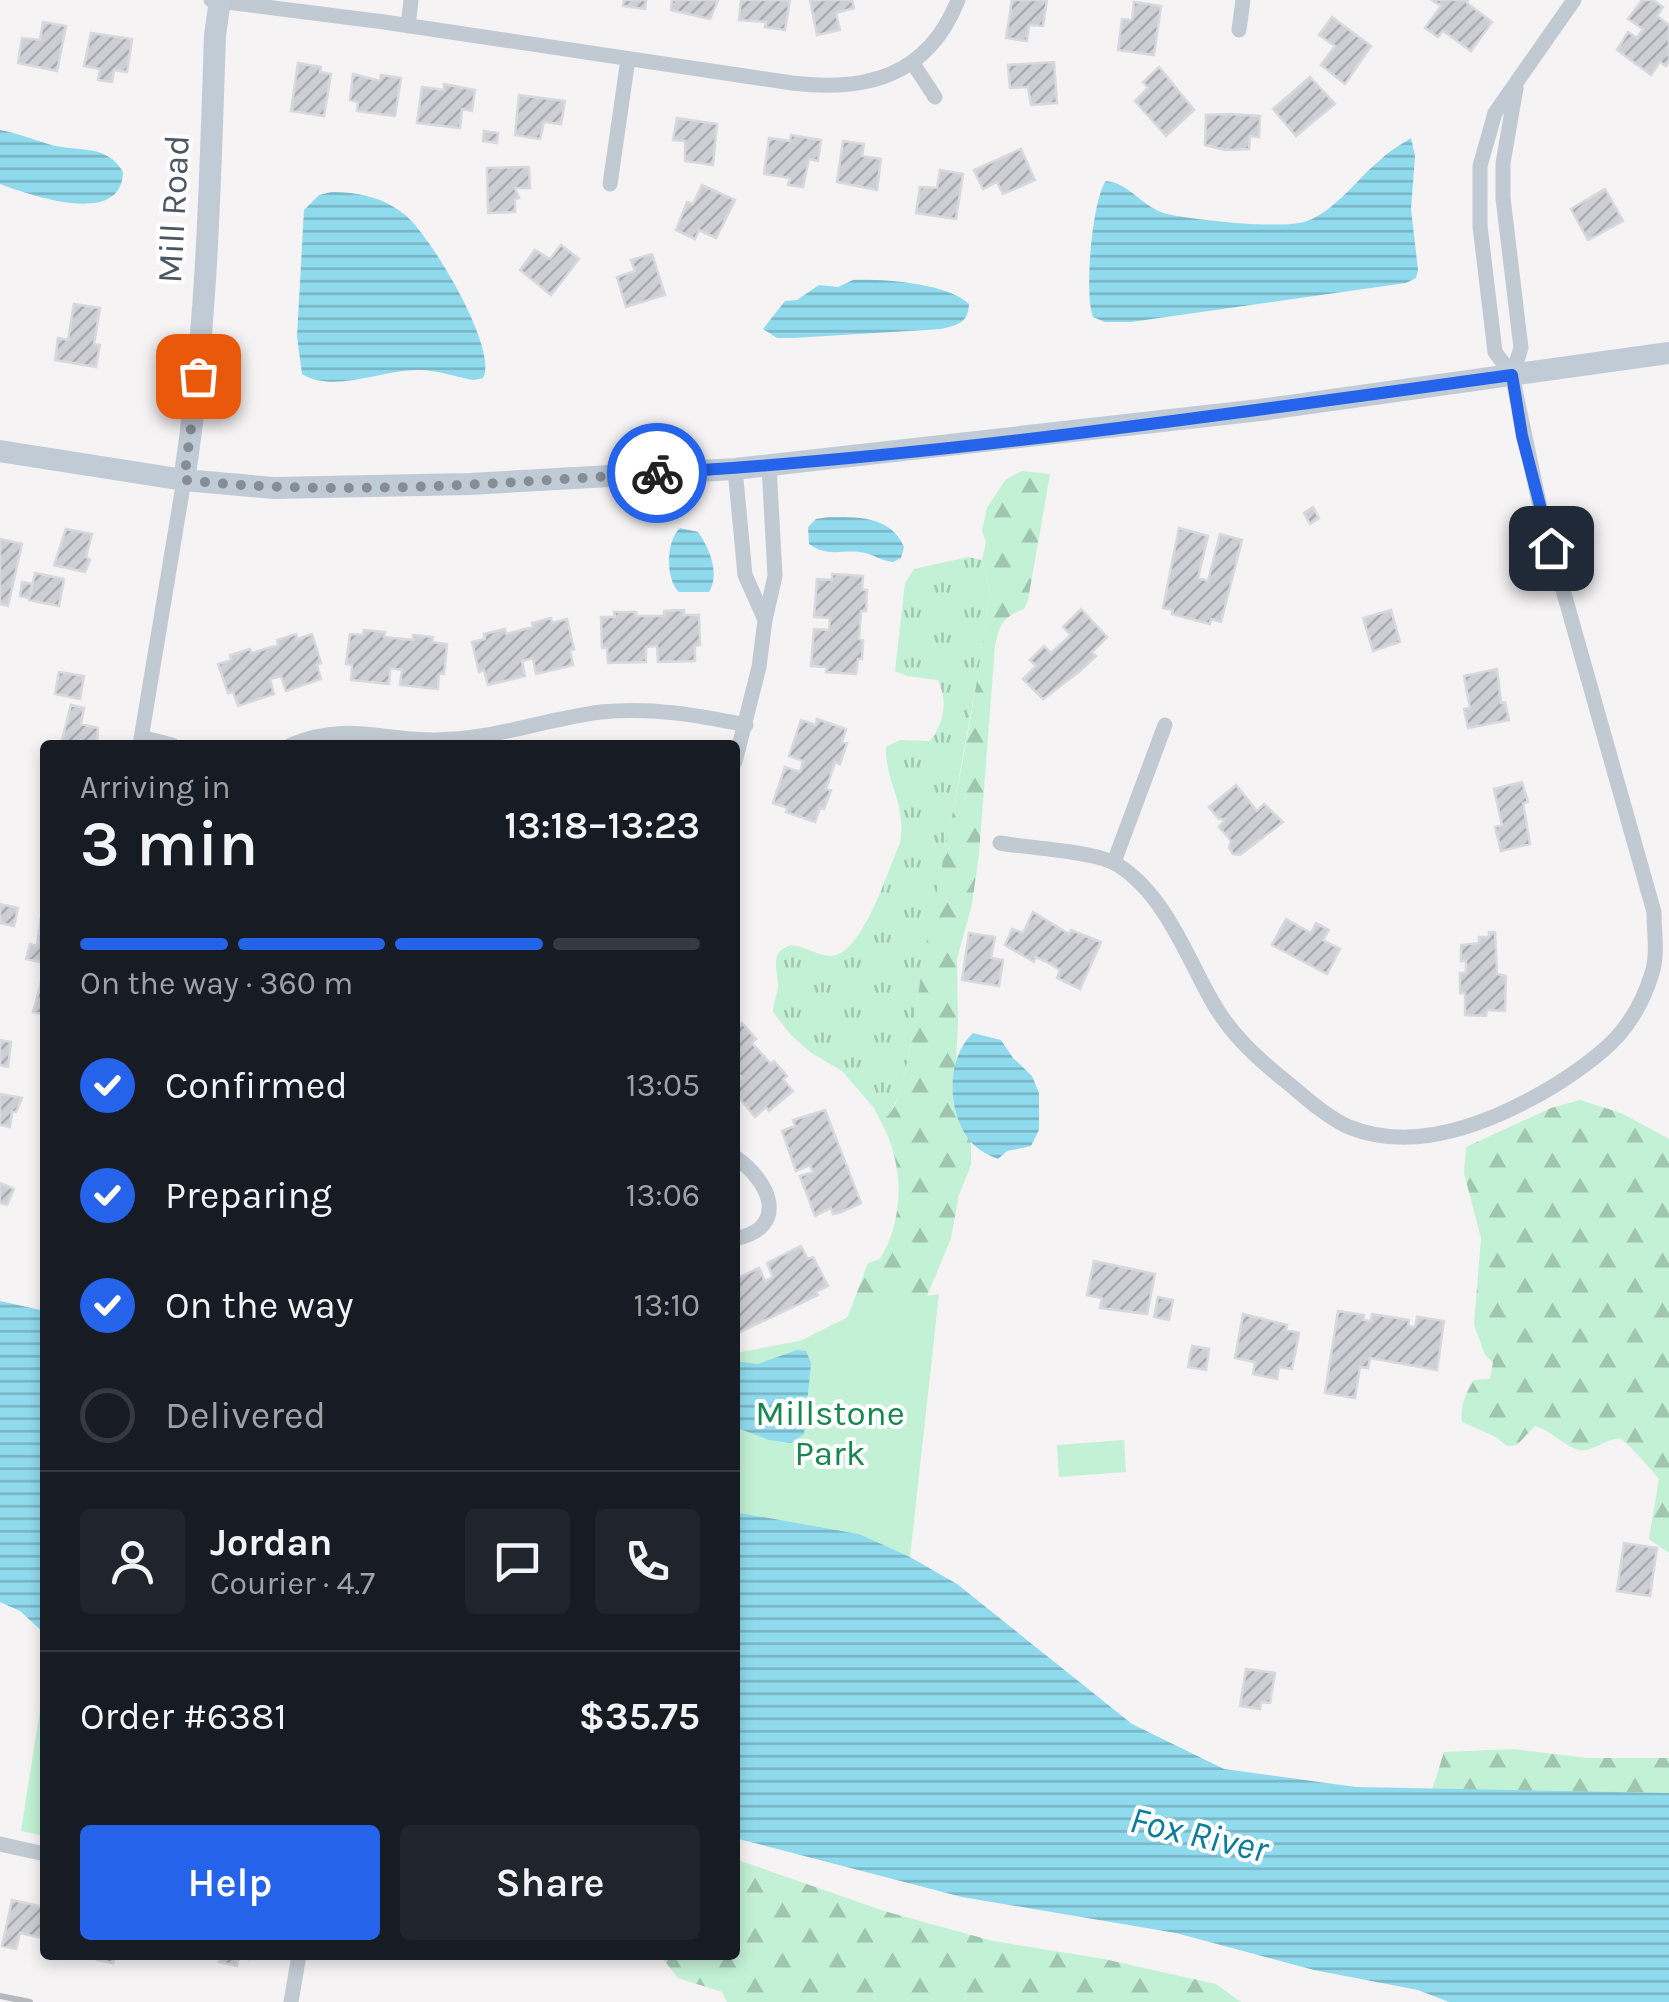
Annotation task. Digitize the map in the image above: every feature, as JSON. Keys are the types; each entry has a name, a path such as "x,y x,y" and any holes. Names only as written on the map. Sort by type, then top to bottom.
{"main road":[{"name":"Mill Road","path":"184,480 196,405 205,288 216,1"},
{"path":"0,451 184,480 274,488 470,484 735,469 1260,410 1669,354"}],"street":[{"path":"408,26 412,0"},
{"path":"216,1 847,87 874,82 912,62 937,39 958,0"},
{"path":"1239,30 1243,0"},
{"path":"1000,844 1114,862 1136,878 1156,902 1214,1004 1242,1044 1348,1127 1392,1137 1438,1135 1482,1122 1539,1094 1587,1064 1628,1028 1654,970 1654,912 1541,512 1512,375 1495,352 1478,196 1485,139 1494,113 1568,2"},
{"path":"610,184 628,59"},
{"path":"912,62 934,97"},
{"path":"1512,375 1521,348 1503,198 1503,163 1518,79"},
{"path":"740,745 775,576 769,466"},
{"path":"735,469 745,575 765,620"},
{"path":"141,740 184,480"},
{"path":"302,740 317,734 367,732 432,740 485,736 598,712 648,709 746,725"},
{"path":"1114,862 1165,726"},
{"path":"740,1160 764,1184 768,1199 767,1216 758,1231 740,1236"},
{"path":"0,1844 40,1853"},
{"path":"291,2002 298,1960"}],"green space":[{"path":"1022,471 1050,474 1028,600 1024,609 1003,622 995,646 979,854 972,904 957,959 954,1102 971,1142 971,1165 959,1195 951,1238 920,1313 845,1324 868,1263 880,1259 894,1226 897,1173 881,1122 897,1101 908,1059 927,939 970,722 990,591 982,560 986,542 982,531 987,508 1006,479"},
{"path":"968,557 982,560 990,591 982,651 907,1064 896,1103 881,1122 842,1071 810,1052 773,1012 778,987 776,962 779,952 791,945 830,956 842,953 853,943 872,910 900,843 901,816 886,747 900,740 930,741 943,712 938,680 895,671 905,583 914,569"},
{"path":"1580,1100 1621,1113 1669,1139 1669,1553 1649,1539 1659,1479 1621,1439 1582,1450 1535,1426 1517,1445 1507,1446 1462,1422 1468,1390 1474,1380 1490,1379 1493,1362 1485,1355 1474,1325 1481,1238 1464,1173 1466,1147 1551,1108"},
{"name":"Millstone Park","path":"939,1294 910,1557 859,1534 740,1513 740,1352 800,1341 870,1306"},
{"path":"1124,1440 1126,1472 1059,1477 1057,1445"},
{"path":"40,1710 40,1835 21,1831"},
{"path":"1514,1749 1587,1758 1669,1758 1669,1793 1432,1790 1444,1752"},
{"path":"740,1861 884,1911 993,1941 1104,1959 1216,1984 1241,2002 727,2002 722,1992 678,1978 664,1960 740,1960"}],"water":[{"path":"0,130 108,156 123,172 119,189 108,199 72,203 0,184"},
{"path":"1411,138 1415,156 1411,209 1416,278 1406,283 1131,322 1105,322 1093,317 1089,289 1091,248 1097,207 1106,181 1122,186 1167,214 1238,223 1295,224 1327,210 1383,158"},
{"path":"331,192 379,200 396,208 416,226 445,267 472,319 485,364 483,378 474,380 419,370 329,382 302,374 297,336 304,210 319,195"},
{"path":"853,280 897,282 946,291 969,304 967,315 961,322 941,329 777,338 763,329 785,301 797,300 819,285 838,287"},
{"path":"862,518 891,529 904,547 901,558 893,562 860,552 822,550 809,544 808,527 816,519"},
{"path":"680,528 698,532 706,546 714,570 709,592 679,592 674,586 669,569 670,550"},
{"path":"973,1033 1001,1040 1032,1076 1039,1093 1039,1130 1031,1146 1007,1151 998,1159 971,1142 957,1117 954,1102 952,1087 958,1057"},
{"path":"0,1301 40,1310 40,1629 20,1611 0,1602"},
{"path":"797,1350 806,1351 811,1363 804,1434 791,1443 740,1429 740,1362 758,1364"},
{"name":"Fox River","path":"740,1513 859,1534 910,1557 957,1584 1132,1724 1224,1769 1356,1787 1669,1793 1669,2002 1449,2002 1418,1990 1314,1970 1176,1933 962,1897 740,1839"}],"building":[{"path":"624,0 646,0 645,9 623,6"},
{"path":"672,0 718,0 710,19 671,10"},
{"path":"741,0 790,0 785,30 765,27 766,22 739,20"},
{"path":"810,0 852,0 854,8 836,13 840,30 817,35"},
{"path":"1012,0 1047,0 1043,26 1029,25 1027,41 1006,38"},
{"path":"1432,0 1468,0 1492,22 1471,51 1443,31 1438,37 1425,28 1441,6"},
{"path":"1642,0 1653,0 1663,7 1657,16 1669,25 1669,62 1666,66 1660,62 1651,75 1617,50 1628,32 1637,38 1643,29 1628,19"},
{"path":"1134,2 1161,6 1154,55 1118,50 1122,19 1132,20"},
{"path":"1332,17 1371,46 1345,84 1321,65 1335,46 1319,35"},
{"path":"43,22 66,26 57,71 18,63 22,38 40,40"},
{"path":"91,33 132,39 127,72 114,70 112,82 98,80 100,69 84,66"},
{"path":"1054,62 1057,103 1031,105 1028,87 1010,88 1008,65"},
{"path":"298,63 321,67 320,72 331,74 324,116 291,111"},
{"path":"1159,67 1194,110 1166,136 1135,101 1148,88 1143,82"},
{"path":"353,74 380,81 381,75 401,78 395,116 357,111 358,102 350,100"},
{"path":"1310,77 1335,104 1296,136 1273,109"},
{"path":"444,84 475,90 472,111 462,109 460,128 417,123 422,87 444,90"},
{"path":"519,95 565,101 561,124 544,122 540,139 515,135"},
{"path":"1206,115 1260,116 1259,137 1250,136 1249,149 1225,150 1205,145"},
{"path":"677,118 717,124 713,165 685,161 685,141 673,140"},
{"path":"484,131 498,133 497,143 483,141"},
{"path":"791,135 821,140 818,161 809,159 803,187 788,185 790,178 764,174 769,138 790,141"},
{"path":"843,141 864,144 862,156 881,159 877,190 837,182"},
{"path":"1021,149 1035,180 1003,194 997,182 983,189 974,170"},
{"path":"529,167 530,188 515,188 519,198 515,199 515,212 488,213 487,168"},
{"path":"940,170 963,174 956,219 916,213 920,187 937,188"},
{"path":"702,185 735,200 716,238 699,230 695,239 676,230 687,202 693,204"},
{"path":"1605,189 1623,221 1588,240 1571,209"},
{"path":"561,245 579,259 551,295 520,270 535,250 550,259"},
{"path":"652,254 665,295 626,307 617,277 635,271 631,260"},
{"path":"74,304 100,308 94,344 100,345 96,367 55,360 58,338 68,340"},
{"path":"1313,507 1319,518 1310,524 1304,513"},
{"path":"1179,528 1208,536 1198,578 1208,581 1220,534 1242,540 1221,622 1211,619 1210,624 1163,608"},
{"path":"66,529 92,534 85,572 54,565"},
{"path":"0,539 22,544 8,606 0,604"},
{"path":"35,573 64,579 59,606 29,600"},
{"path":"832,574 863,576 862,590 867,590 866,611 861,611 862,659 858,659 856,674 826,672 827,667 811,666 814,629 829,630 830,618 814,617 817,579 832,580"},
{"path":"22,582 32,584 29,598 20,596"},
{"path":"1081,609 1107,637 1092,652 1096,656 1043,699 1023,679 1036,666 1030,660 1044,646 1051,653 1071,635 1063,627"},
{"path":"684,610 684,615 699,615 700,645 695,646 695,661 658,662 657,646 646,647 646,662 608,663 607,648 602,648 601,617 615,617 614,612 664,616 664,611"},
{"path":"1391,610 1400,642 1373,651 1363,618"},
{"path":"551,618 552,623 567,619 574,649 570,650 573,665 536,674 533,658 522,661 525,676 488,685 484,670 479,672 472,642 485,639 484,634 505,629 506,634"},
{"path":"364,630 413,640 413,635 433,637 432,642 447,644 438,689 400,685 402,670 390,668 389,684 351,680 352,665 346,664 350,634 363,635"},
{"path":"296,634 297,639 312,634 321,663 317,665 321,679 286,691 281,676 270,679 274,694 238,706 233,692 228,693 218,664 231,660 230,655 278,645 277,640"},
{"path":"1497,669 1501,703 1505,702 1509,720 1468,728 1464,709 1470,708 1464,676"},
{"path":"59,672 84,676 80,699 55,694"},
{"path":"71,705 84,708 81,724 98,728 97,740 62,740"},
{"path":"817,719 846,729 842,742 847,743 840,764 835,762 826,789 831,790 815,822 773,803 785,767 800,772 803,761 789,756 801,720 816,725"},
{"path":"1522,782 1528,802 1523,803 1530,844 1501,851 1495,827 1502,825 1494,789"},
{"path":"1236,785 1257,811 1264,804 1283,822 1240,855 1233,854 1229,848 1231,841 1219,827 1225,819 1219,819 1209,807"},
{"path":"0,904 18,908 14,926 0,923"},
{"path":"1033,912 1069,934 1071,930 1101,942 1080,989 1057,978 1060,970 1047,962 1036,957 1034,962 1005,945 1012,929 1023,933"},
{"path":"1286,919 1311,933 1316,923 1329,930 1323,940 1340,949 1327,974 1272,945"},
{"path":"40,925 40,962 26,959 30,944 37,946"},
{"path":"1489,932 1495,932 1497,974 1506,976 1505,1011 1487,1010 1486,1016 1465,1015 1460,973 1466,973 1466,961 1461,961 1461,945 1479,943 1479,937 1489,937"},
{"path":"969,933 995,937 991,958 1003,960 999,986 962,980"},
{"path":"40,987 40,1014 33,1012"},
{"path":"742,1023 756,1039 752,1043 787,1076 783,1079 793,1091 755,1117 740,1099"},
{"path":"0,1040 11,1042 8,1067 0,1065"},
{"path":"0,1094 22,1098 16,1112 12,1112 10,1127 0,1125"},
{"path":"825,1110 861,1203 839,1213 833,1214 831,1208 815,1216 800,1176 813,1172 810,1165 796,1171 782,1131 795,1126 793,1120"},
{"path":"0,1183 14,1189 7,1205 0,1203"},
{"path":"801,1246 808,1259 813,1257 828,1286 816,1292 818,1295 740,1332 740,1277 759,1268 765,1281 773,1277 767,1263"},
{"path":"1094,1261 1155,1274 1147,1314 1100,1308 1102,1298 1087,1295"},
{"path":"1158,1297 1173,1300 1169,1320 1154,1317"},
{"path":"1338,1311 1364,1315 1363,1320 1371,1321 1372,1314 1409,1320 1408,1326 1415,1327 1417,1317 1444,1321 1437,1370 1370,1358 1368,1368 1360,1367 1355,1398 1325,1393"},
{"path":"1243,1314 1287,1325 1286,1330 1299,1333 1292,1369 1279,1367 1277,1379 1253,1374 1255,1362 1235,1358"},
{"path":"1192,1346 1209,1349 1206,1370 1188,1367"},
{"path":"1624,1543 1657,1548 1650,1596 1617,1591"},
{"path":"1246,1669 1275,1673 1270,1703 1261,1702 1260,1709 1240,1706"},
{"path":"12,1900 40,1906 40,1938 20,1933 16,1949 2,1946"},
{"path":"220,1960 238,1960 237,1966"}],"railway":[{"path":"0,1996 30,2002"}],"way so far":[{"path":"198,376 184,480 274,488 470,484 657,473"}],"route":[{"path":"657,473 769,466 987,442 1512,375 1522,436 1551,548"}]}
